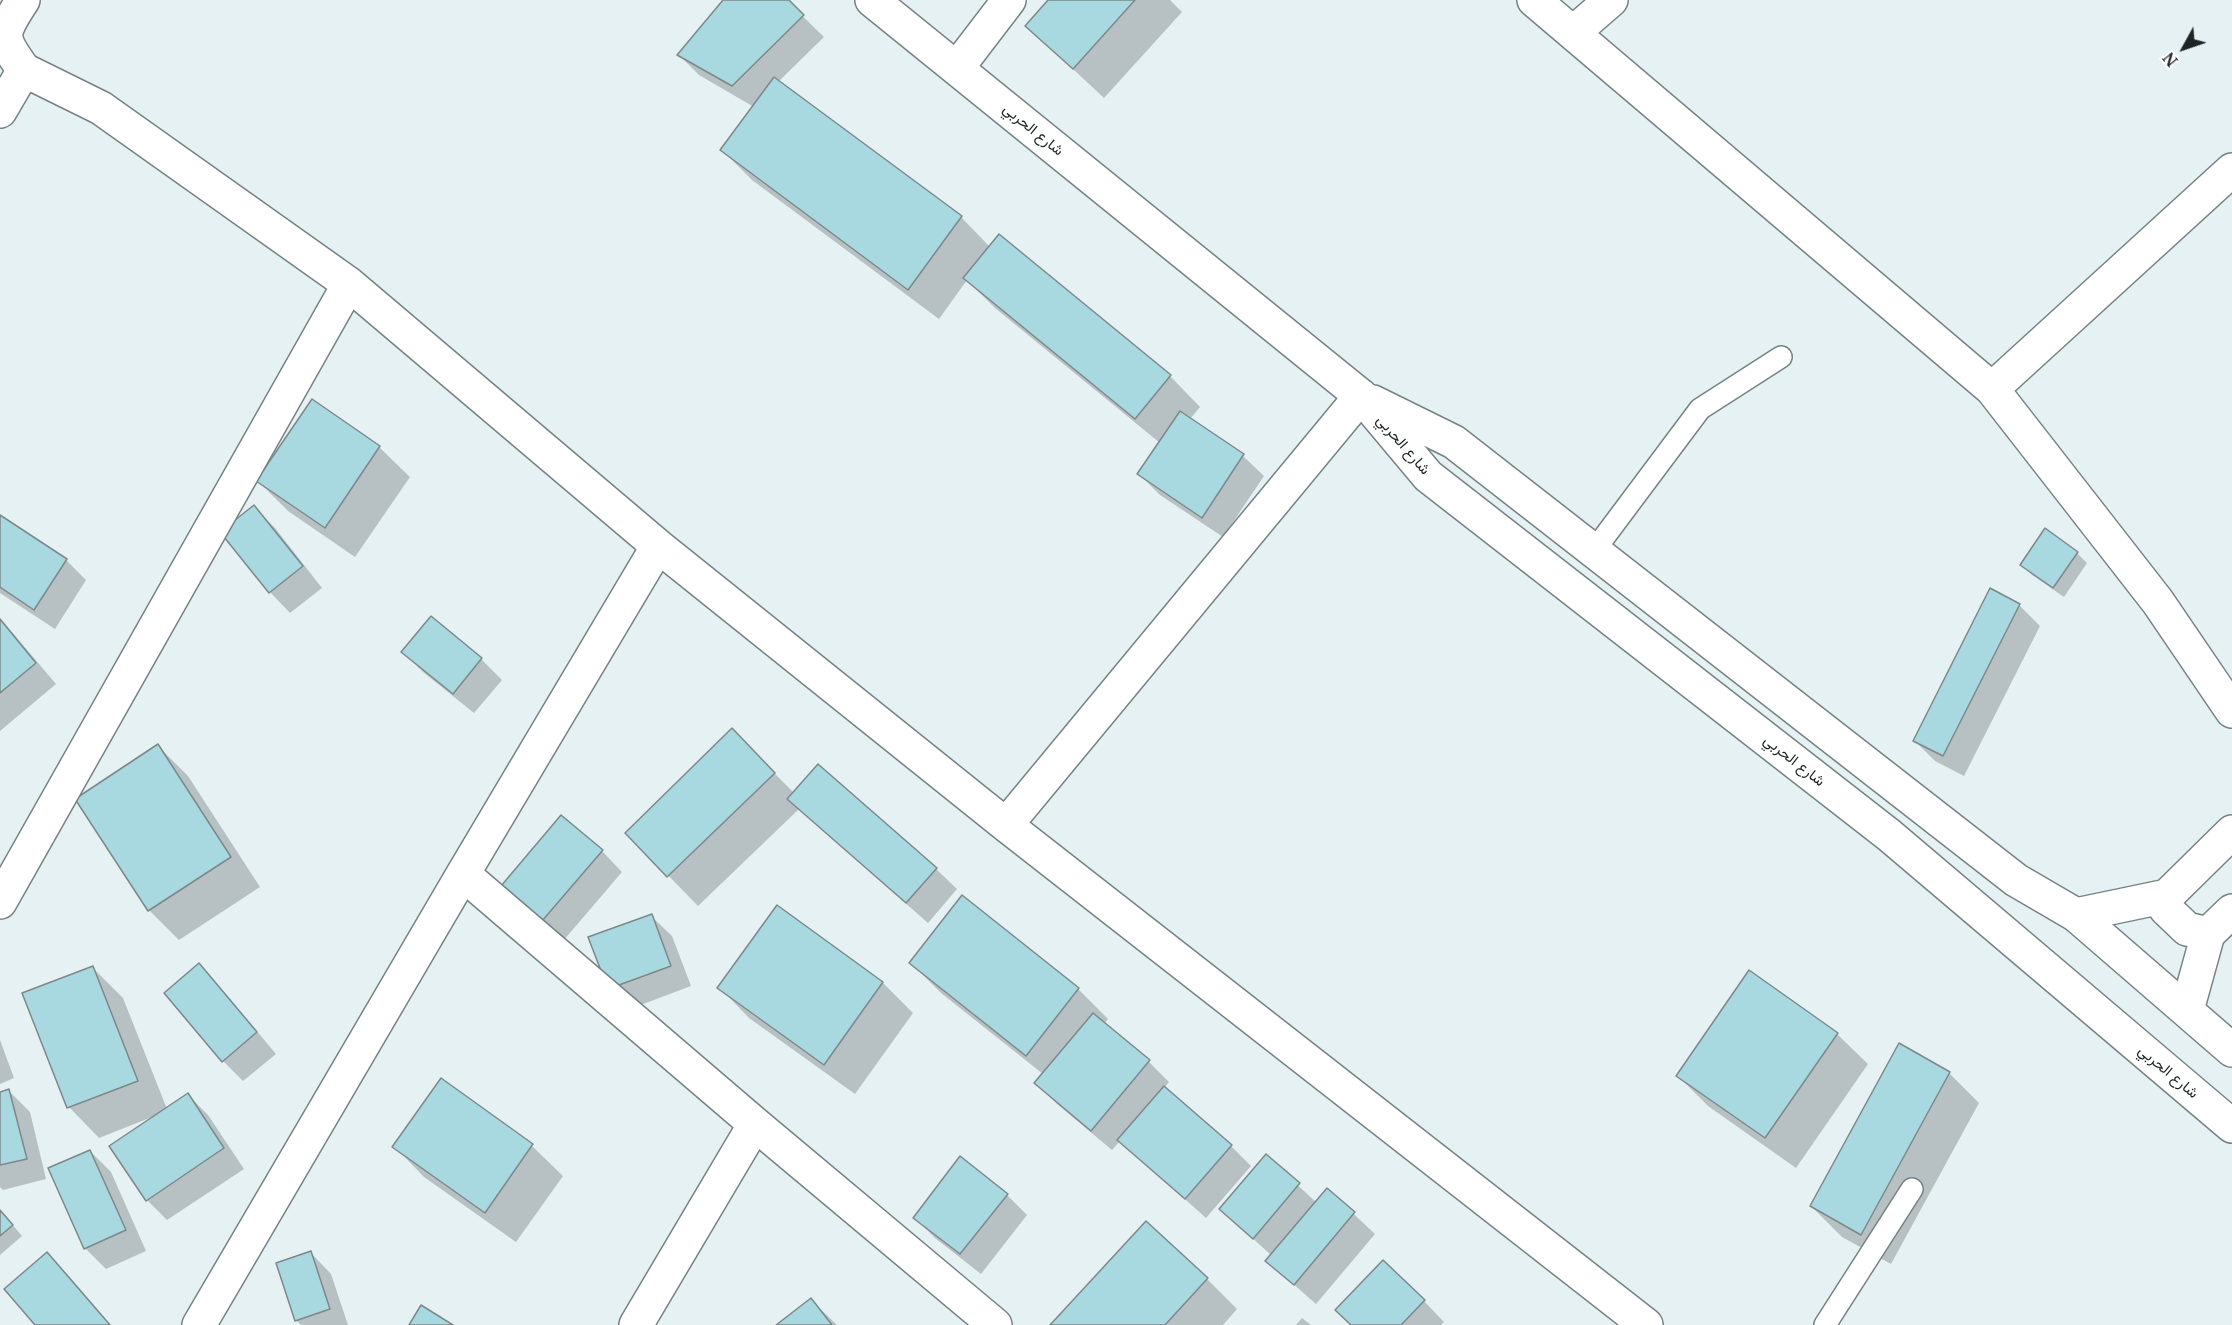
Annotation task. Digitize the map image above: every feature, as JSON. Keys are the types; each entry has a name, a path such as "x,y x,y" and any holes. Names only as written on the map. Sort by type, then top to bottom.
{"street":[{"path":"23,0 2,33 1,43 10,57 24,70 101,108 349,284 658,546 1006,825 1646,1325"},
{"name":"شارع الحربي","path":"872,0 1361,396 1428,476 1889,835 2232,1126"},
{"path":"957,68 1009,0"},
{"path":"1534,0 1992,389 2158,602 2232,711"},
{"path":"1573,33 1611,0"},
{"path":"0,111 24,70"},
{"path":"1992,389 2232,170"},
{"path":"0,902 349,284"},
{"path":"1006,825 1361,396"},
{"name":"شارع الحربي","path":"1361,396 1454,442 2016,880 2076,915 2232,1050"},
{"path":"200,1325 463,874 658,546"},
{"path":"2076,915 2167,896 2232,832"},
{"path":"463,874 755,1124 995,1325"},
{"path":"2167,896 2166,909 2187,929 2208,934"},
{"path":"2187,1010 2208,934 2232,911"},
{"path":"636,1325 755,1124"}],"lane":[{"path":"1593,552 1700,409 1781,357"},
{"path":"1825,1325 1912,1189"}],"building":[{"path":"723,0 789,0 804,15 732,86 677,55"},
{"path":"1048,0 1135,0 1073,69 1025,26"},
{"path":"774,77 962,216 908,290 720,150"},
{"path":"999,234 1171,375 1135,419 963,278"},
{"path":"312,399 380,446 325,528 256,481"},
{"path":"1180,411 1244,454 1202,518 1137,474"},
{"path":"254,505 303,566 269,593 220,532"},
{"path":"0,515 67,559 34,610 0,587"},
{"path":"2045,528 2078,552 2053,588 2020,565"},
{"path":"1990,588 2020,604 1943,756 1913,741"},
{"path":"431,616 482,658 453,694 401,652"},
{"path":"0,619 36,663 0,693"},
{"path":"732,728 775,773 667,877 625,833"},
{"path":"158,744 231,857 148,911 75,799"},
{"path":"818,764 937,868 906,903 787,799"},
{"path":"561,815 603,850 542,921 501,886"},
{"path":"962,895 1079,988 1026,1056 909,963"},
{"path":"777,905 883,982 824,1065 717,988"},
{"path":"652,914 671,966 608,989 588,937"},
{"path":"199,963 257,1032 222,1062 164,993"},
{"path":"93,966 138,1081 67,1108 22,993"},
{"path":"1749,970 1838,1033 1765,1138 1676,1076"},
{"path":"1093,1013 1150,1060 1091,1131 1034,1083"},
{"path":"1899,1043 1950,1072 1861,1235 1810,1206"},
{"path":"441,1078 533,1144 485,1213 392,1147"},
{"path":"1164,1086 1232,1145 1185,1199 1117,1140"},
{"path":"9,1089 27,1159 0,1165 0,1092"},
{"path":"188,1093 224,1148 146,1201 109,1146"},
{"path":"90,1150 126,1230 84,1249 48,1168"},
{"path":"1266,1154 1300,1183 1253,1239 1219,1209"},
{"path":"960,1156 1008,1194 960,1254 913,1218"},
{"path":"1327,1188 1355,1212 1294,1285 1265,1261"},
{"path":"0,1210 13,1225 0,1236"},
{"path":"1146,1221 1208,1278 1165,1325 1050,1325"},
{"path":"311,1251 330,1309 295,1321 276,1263"},
{"path":"47,1252 110,1325 35,1325 4,1289"},
{"path":"1383,1260 1425,1300 1401,1325 1351,1325 1335,1310"},
{"path":"811,1298 832,1325 776,1325"},
{"path":"421,1305 453,1325 409,1325"}]}
